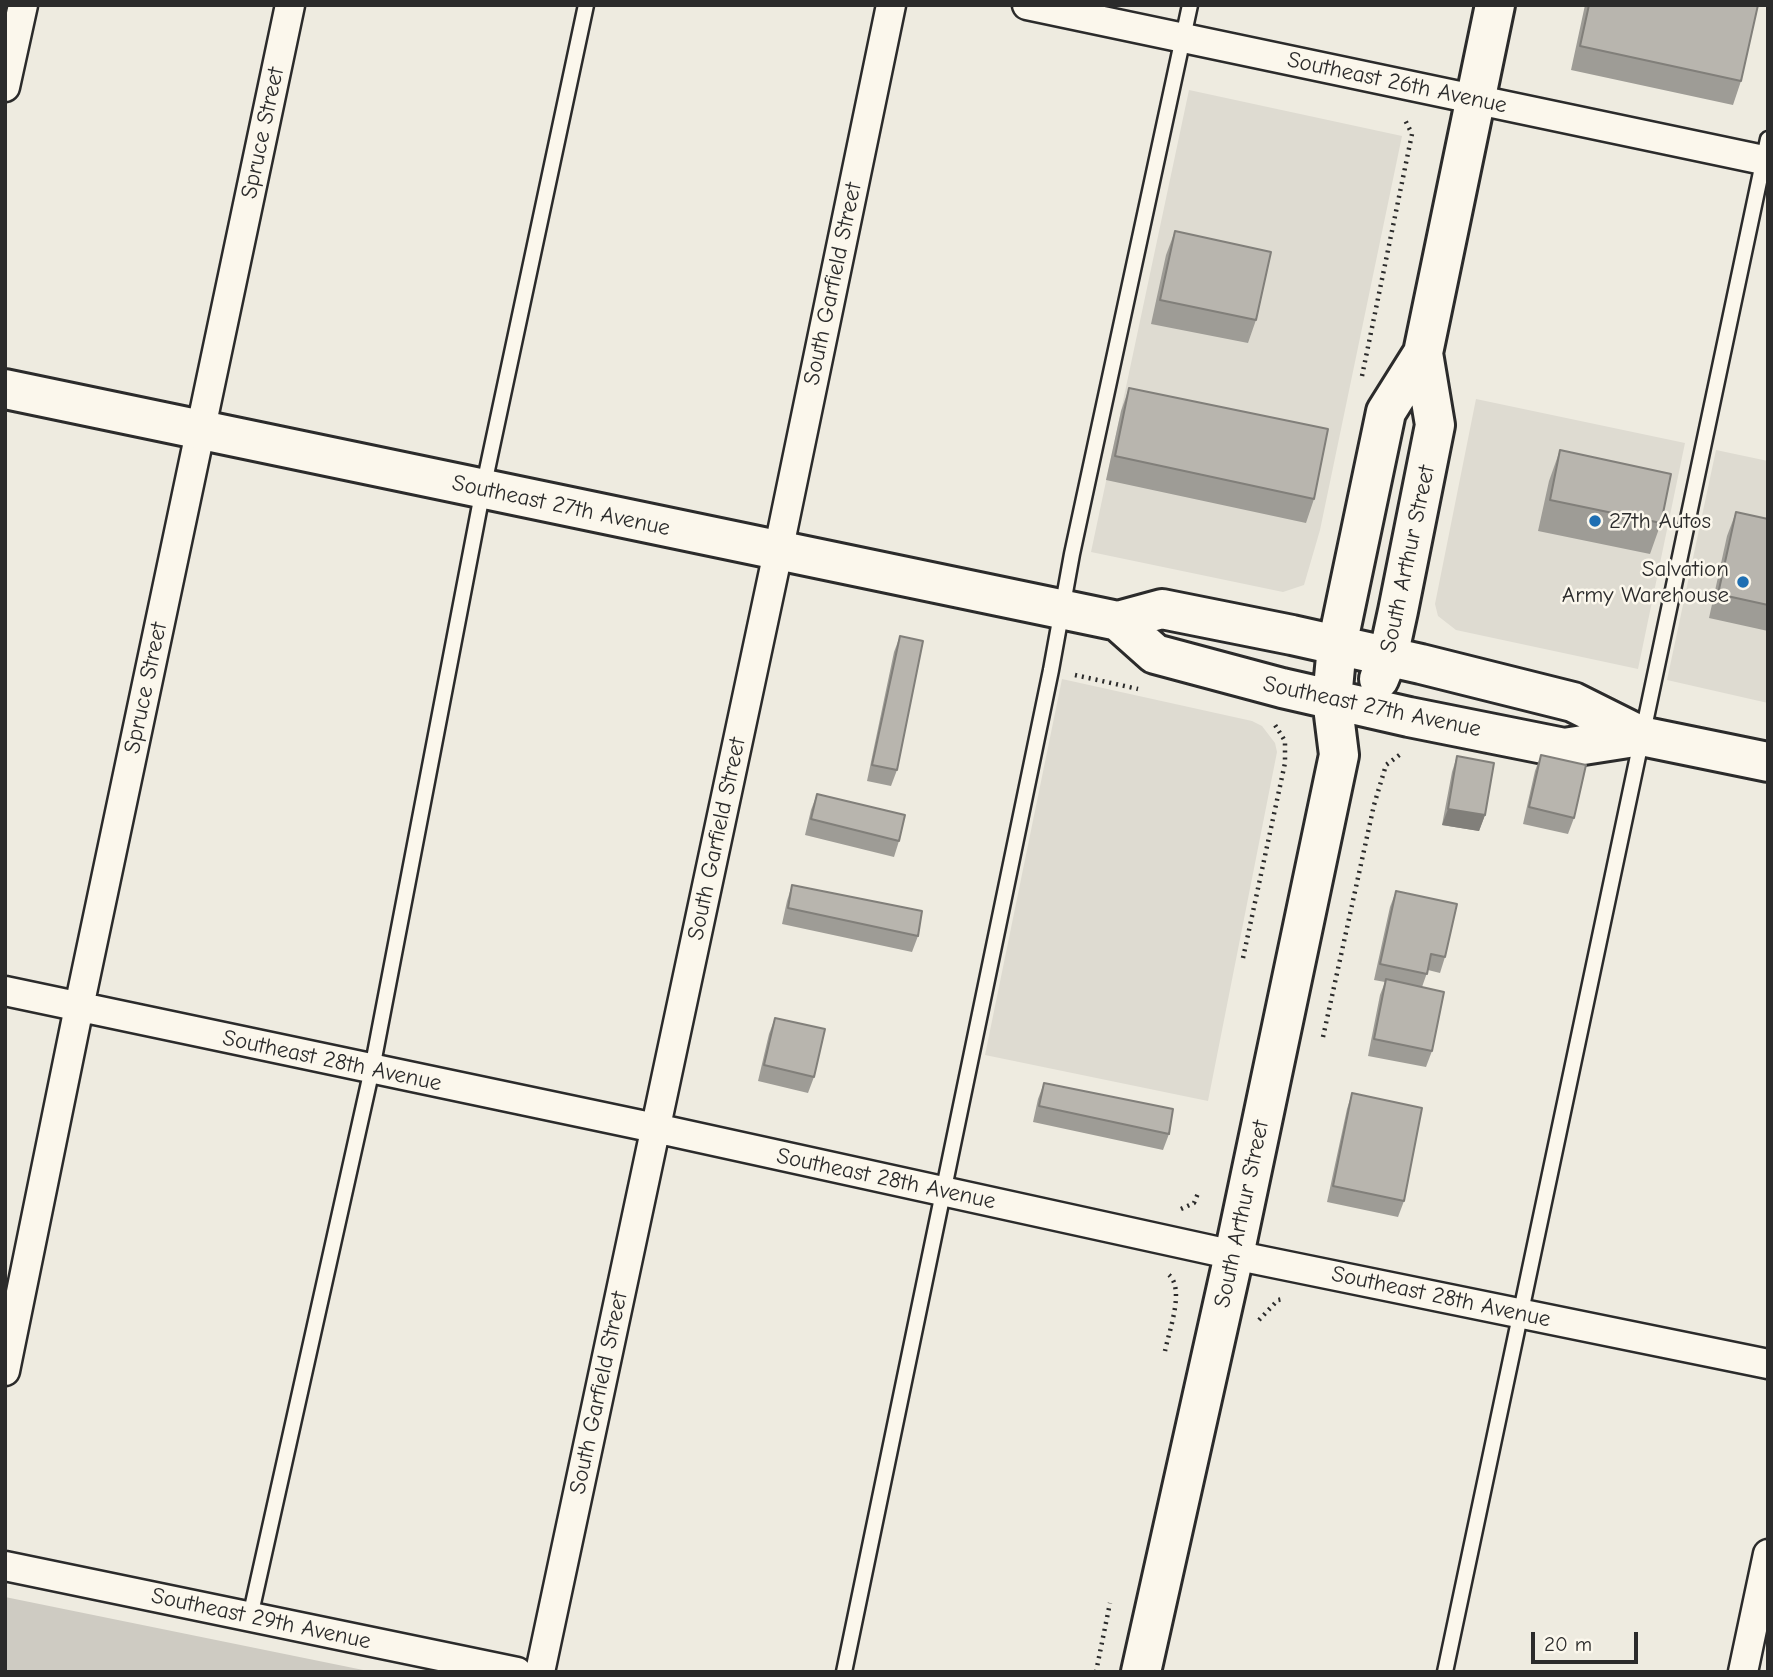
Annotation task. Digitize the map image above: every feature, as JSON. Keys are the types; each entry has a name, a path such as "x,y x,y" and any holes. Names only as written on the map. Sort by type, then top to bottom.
{"main road":[{"name":"South Arthur Street","path":"1140,1672 1234,1255 1339,755 1332,699 1336,646 1386,412 1423,353 1495,5"},
{"name":"South Arthur Street","path":"1339,755 1369,708 1388,657 1435,425 1423,353"},
{"name":"Southeast 27th Avenue","path":"5,389 1118,621 1162,609 1388,657 1573,702 1641,736 1768,762"},
{"name":"Southeast 27th Avenue","path":"1118,621 1155,654 1369,708 1564,748 1641,736"}],"street":[{"path":"5,87 23,5"},
{"name":"Spruce Street","path":"5,1371 290,5"},
{"name":"South Garfield Street","path":"540,1672 778,552 891,5"},
{"name":"Southeast 26th Avenue","path":"1027,5 1475,99 1766,153"},
{"name":"Southeast 28th Avenue","path":"5,991 655,1128 1234,1255 1768,1364"},
{"path":"1743,1672 1768,1554"},
{"name":"Southeast 29th Avenue","path":"5,1566 517,1672"}],"lane":[{"path":"250,1617 372,1069 484,489 586,5"},
{"path":"844,1672 1062,610 1190,5"},
{"path":"1445,1672 1766,153"}],"path":[{"path":"1362,378 1412,134 1406,120 1394,117"},
{"path":"1051,670 1147,691"},
{"path":"1243,958 1285,762 1285,741 1275,724 1265,720"},
{"path":"1323,1037 1374,805 1386,765 1402,753 1412,751"},
{"path":"1181,1210 1195,1203 1199,1191"},
{"path":"1165,1271 1174,1279 1177,1291 1165,1350"},
{"path":"1096,1672 1110,1603"}],"shaded area":[{"path":"1189,90 1402,136 1320,530 1304,585 1283,592 1091,552"},
{"path":"1476,399 1685,443 1638,669 1456,630 1438,616 1435,604"},
{"path":"1716,450 1768,461 1768,703 1667,680"},
{"path":"1062,679 1252,721 1262,726 1275,743 1277,752 1208,1101 985,1055"},
{"path":"5,1597 373,1672 5,1672"}],"building":[{"path":"1589,5 1758,5 1741,81 1580,46"},
{"path":"1175,231 1271,252 1256,320 1160,300"},
{"path":"1129,388 1328,429 1314,499 1115,456"},
{"path":"1560,450 1671,474 1661,523 1550,500"},
{"name":"Salvation Army Warehouse","path":"1736,512 1768,519 1768,605 1718,594"},
{"path":"900,636 923,641 897,770 872,765"},
{"path":"1541,755 1586,765 1574,818 1529,807"},
{"path":"1457,756 1494,763 1485,815 1448,809"},
{"path":"817,794 905,815 899,841 811,819"},
{"path":"792,885 922,911 918,936 788,908"},
{"path":"1396,891 1457,904 1445,957 1431,954 1427,974 1380,964"},
{"path":"1386,979 1444,992 1432,1051 1374,1039"},
{"path":"775,1018 825,1029 814,1077 764,1065"},
{"path":"1044,1083 1173,1109 1169,1134 1039,1106"},
{"path":"1352,1093 1422,1108 1404,1201 1333,1186"}],"place":[{"name":"27th Autos","path":"1595,521"},
{"name":"Salvation Army Warehouse","path":"1743,582"}]}
